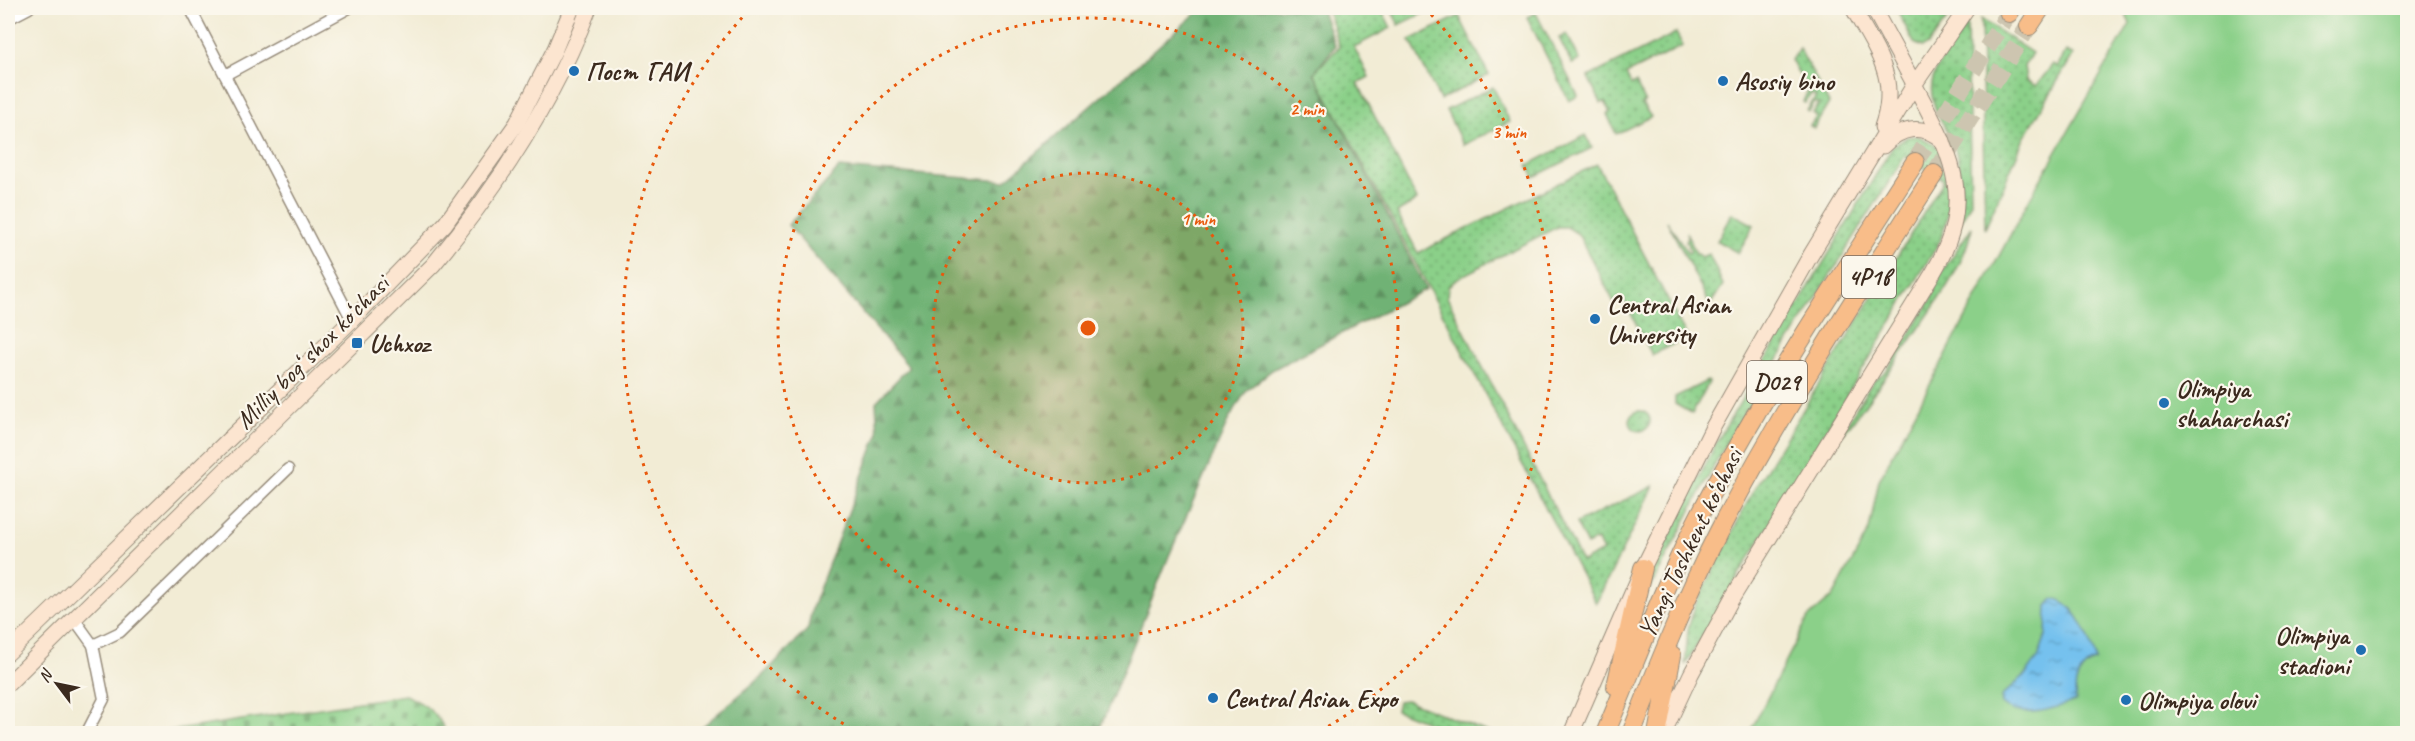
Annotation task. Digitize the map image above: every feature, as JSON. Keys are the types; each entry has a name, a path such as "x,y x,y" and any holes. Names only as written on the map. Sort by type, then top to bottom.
{"highway":[{"path":"2029,26 2041,8"},
{"name":"Yangi Toshkent ko‘chasi","path":"1605,734 1693,528 1736,449 1915,162"},
{"name":"4Р1в","path":"1805,381 1934,174"},
{"name":"Yangi Toshkent ko‘chasi","path":"1631,734 1678,617 1738,496 1805,381"},
{"path":"1605,734 1643,568"},
{"path":"1657,734 1678,617"}],"main road":[{"name":"Milliy bog‘ shox ko‘chasi","path":"8,653 352,320 445,224 497,155 534,92 572,8"},
{"name":"Milliy bog‘ shox ko‘chasi","path":"8,684 433,266 486,201 552,90 589,8"},
{"path":"1853,8 1888,76 1890,87 1886,115 1869,162"},
{"path":"1663,734 1691,674 1731,600 1941,257 1953,224 1956,197 1955,172 1944,142 1874,8"},
{"path":"1571,734 1643,568 1691,469 1751,357 1914,85 1968,8"},
{"path":"1869,162 1890,140 1906,130 1927,130 1944,142"},
{"path":"204,463 220,478"}],"street":[{"path":"8,19 29,8"},
{"path":"189,8 352,320"},
{"path":"225,75 349,8"},
{"path":"93,645 120,632 288,469"},
{"path":"75,620 93,645 104,699 86,734"}],"green space":[{"path":"1202,8 1321,8 1335,46 1314,73 1426,289 1272,370 1246,391 1229,419 1169,556 1098,733 695,733 763,675 808,629 812,608 878,434 876,402 909,367 788,225 839,168 1005,181"},
{"path":"1327,8 1381,8 1391,28 1354,47 1369,77 1358,83 1417,200 1397,213 1418,253 1597,164 1687,337 1652,355 1624,300 1615,304 1578,234 1567,227 1557,227 1456,279 1448,287 1447,297 1582,562 1603,551 1597,540 1587,545 1576,523 1654,486 1596,603 1314,72 1339,47"},
{"path":"1390,8 1434,8 1399,25"},
{"path":"1896,8 1955,8 1928,45 1922,47 1914,43"},
{"name":"Olimpiya shaharchasi","path":"2123,8 2407,8 2407,733 1749,734 1808,618 1834,595 1869,530 1879,480 2030,198 2130,24"},
{"path":"1536,13 1578,96 1569,101 1527,17"},
{"path":"1459,16 1489,75 1440,100 1410,40"},
{"path":"1981,19 2032,53 2024,66 2026,80 2036,86 2053,64 2057,67 2066,51 2073,55 2024,138 1985,229"},
{"path":"1967,24 1971,202 1960,223 1961,185 1958,158 1936,109 1932,84 1937,68"},
{"path":"1676,33 1683,46 1626,74 1631,85 1636,83 1645,101 1642,104 1651,117 1616,134 1607,114 1610,113 1605,102 1601,103 1588,77"},
{"path":"1567,34 1580,60 1572,64 1559,38"},
{"path":"1799,48 1829,103 1814,128 1810,126 1817,116 1813,113 1819,104 1815,102 1809,112 1807,111 1816,96 1811,94 1805,103 1803,102 1808,90 1791,60"},
{"path":"1493,87 1510,122 1463,145 1446,110"},
{"path":"1586,135 1592,148 1534,177 1528,165"},
{"path":"1918,136 1938,146 1945,170 1948,205 1940,241 1685,665 1688,629 1695,606 1752,493 1944,180 1905,156 1730,436 1651,587 1652,571 1716,443 1893,146 1907,137"},
{"path":"1732,213 1754,225 1738,253 1717,241"},
{"path":"1667,221 1688,253 1691,251 1686,241 1687,234 1696,253 1701,257 1709,254 1723,285 1710,305"},
{"path":"1972,227 1964,254 1945,290 1844,433 1842,431 1873,381 1886,371 1932,299 1937,279"},
{"path":"1709,382 1692,414 1675,404 1675,397"},
{"path":"1636,411 1644,411 1650,417 1650,425 1644,431 1636,431 1630,425 1630,417"},
{"path":"405,695 430,710 446,733 156,733"},
{"path":"1406,700 1490,733 1455,733 1396,710 1398,701"}],"water":[{"path":"2053,599 2061,601 2075,613 2091,643 2096,660 2078,677 2075,688 2076,701 2038,712 2018,712 2002,704 2001,697 2027,673 2038,658 2046,635 2047,606"}],"tunnel":[{"path":"1915,162 2009,13"},
{"path":"1934,174 2029,26"}],"place":[{"name":"Пост ГАИ","path":"574,71"},
{"name":"Asosiy bino","path":"1723,81"},
{"name":"Central Asian University","path":"1595,319"},
{"name":"Uchxoz","path":"357,343"},
{"name":"Olimpiya shaharchasi","path":"2164,403"},
{"name":"Olimpiya stadioni","path":"2361,650"},
{"name":"Central Asian Expo","path":"1213,698"},
{"name":"Olimpiya olovi","path":"2126,700"}]}
